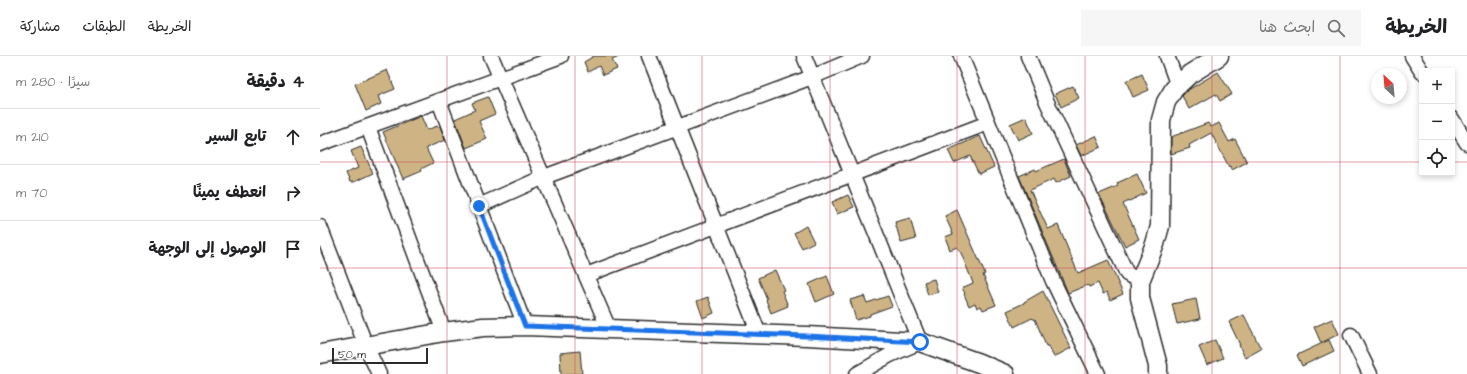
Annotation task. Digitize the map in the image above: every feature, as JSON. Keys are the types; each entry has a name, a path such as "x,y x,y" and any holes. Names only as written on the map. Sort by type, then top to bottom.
{"street":[{"path":"491,56 609,329"},
{"path":"320,144 561,56"},
{"path":"648,56 759,334"},
{"path":"804,56 920,342"},
{"path":"479,206 544,177 677,126 812,77 862,56"},
{"path":"961,56 1053,282 1098,374"},
{"path":"1028,56 1047,102 1127,274 1140,281"},
{"path":"1168,56 1178,86"},
{"path":"1158,374 1158,366 1140,298 1140,281 1155,244 1160,226 1161,120 1166,102 1178,86 1190,74 1219,56"},
{"path":"1412,56 1420,68"},
{"path":"439,101 525,326"},
{"path":"586,275 988,123"},
{"path":"1455,124 1467,143"},
{"path":"368,127 444,332"},
{"path":"321,234 366,346 379,374"},
{"path":"320,354 444,332 482,327 525,326 759,334 920,342 979,363 1004,374"},
{"path":"1351,334 1370,374"},
{"path":"857,374 890,355 920,342"}],"building":[{"path":"594,56 621,56 612,60 617,69 603,75 599,66 588,72 584,62"},
{"path":"387,70 395,89 378,96 381,104 366,111 355,84"},
{"path":"1218,72 1232,94 1220,101 1216,94 1189,109 1182,96 1188,90"},
{"path":"1142,74 1149,90 1133,97 1126,81"},
{"path":"1073,86 1079,98 1061,107 1055,94"},
{"path":"488,97 495,114 479,121 487,139 466,148 455,119 475,110 472,103"},
{"path":"421,116 427,130 440,126 445,140 426,148 433,163 421,169 422,171 403,179 383,132"},
{"path":"1026,117 1033,133 1018,140 1010,124"},
{"path":"1208,123 1211,127 1219,123 1229,142 1235,139 1247,162 1232,170 1211,133 1189,145 1190,148 1171,154 1171,137"},
{"path":"980,136 994,167 979,174 970,156 954,163 948,150"},
{"path":"1096,136 1101,147 1081,156 1076,145"},
{"path":"361,147 373,173 354,182 350,182 346,173 358,168 351,151"},
{"path":"1064,159 1071,176 1056,183 1054,179 1030,190 1048,229 1058,225 1078,273 1108,260 1123,294 1110,300 1107,292 1103,294 1098,283 1089,287 1088,285 1068,293 1019,176 1035,169 1036,171"},
{"path":"1137,174 1146,193 1123,204 1139,239 1125,246 1099,194 1118,186 1117,183"},
{"path":"848,195 854,207 837,214 832,202"},
{"path":"957,210 985,274 983,275 996,305 983,310 981,306 977,308 975,303 969,306 962,288 973,283 961,253 957,247 950,250 945,237 953,234 945,216"},
{"path":"910,218 916,239 901,243 895,222"},
{"path":"806,226 814,242 802,248 794,233"},
{"path":"775,270 784,290 782,291 788,306 771,313 758,278"},
{"path":"827,276 834,294 816,302 809,284"},
{"path":"934,279 938,292 928,295 924,282"},
{"path":"1043,291 1071,348 1054,357 1048,346 1046,346 1035,319 1032,318 1014,327 1007,311 1024,303"},
{"path":"864,296 867,303 888,296 892,306 870,314 870,316 856,320 850,300"},
{"path":"708,297 714,313 703,318 697,301"},
{"path":"1196,299 1200,319 1177,324 1172,304"},
{"path":"1244,315 1261,349 1245,358 1229,322"},
{"path":"1332,319 1339,334 1321,343 1314,327"},
{"path":"1215,340 1223,358 1207,365 1199,347"},
{"path":"1329,340 1334,351 1302,366 1297,355"},
{"path":"580,351 582,374 561,374 560,353"}],"route":[{"path":"479,206 525,326 807,336 920,342"}]}
